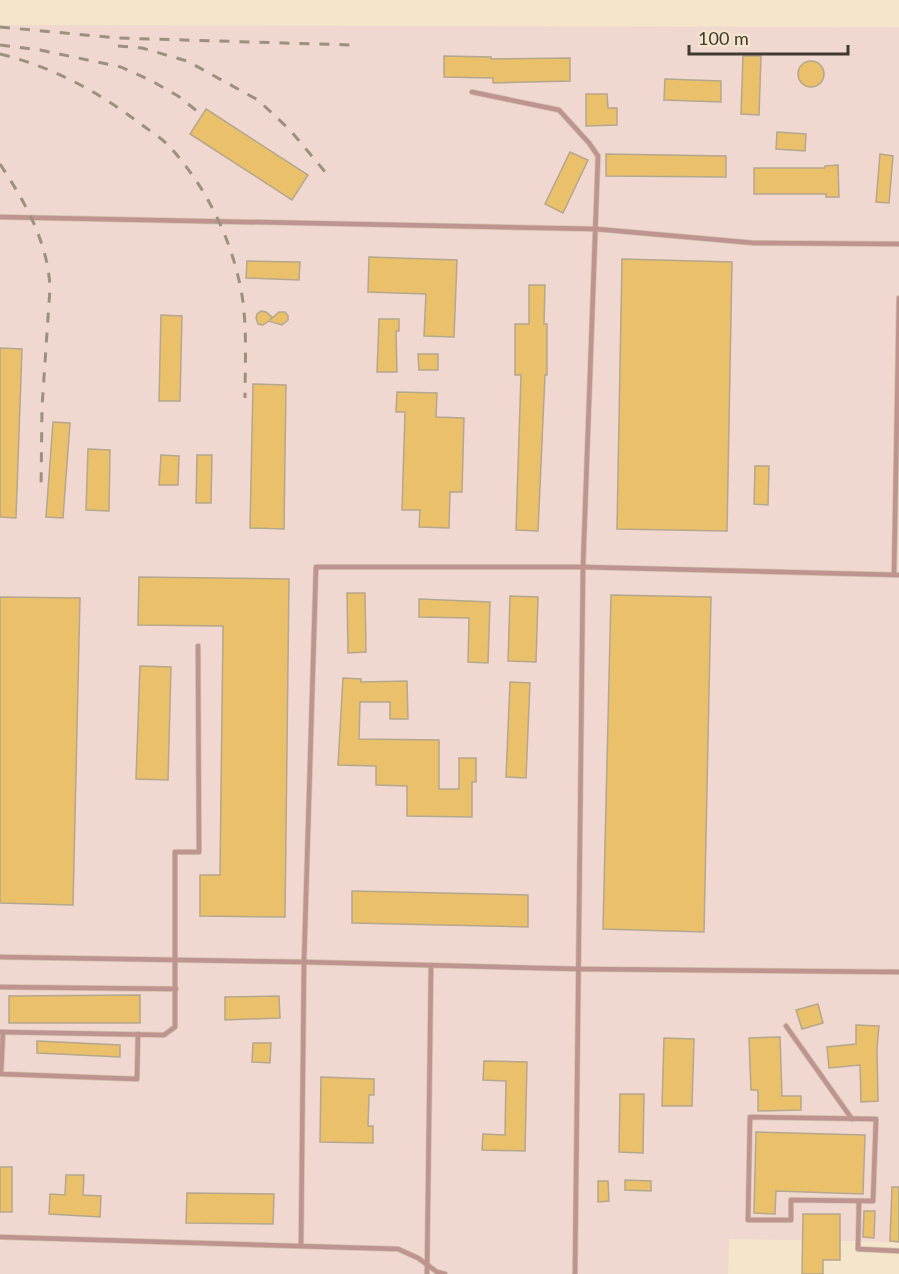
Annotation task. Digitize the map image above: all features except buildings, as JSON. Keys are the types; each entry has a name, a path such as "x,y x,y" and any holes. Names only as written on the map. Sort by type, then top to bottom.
{"lane":[{"path":"472,92 558,111 589,143 598,156 583,567 575,1274"},
{"path":"0,217 596,229 754,243 899,244"},
{"path":"301,1246 304,962 316,567 583,567 897,575 899,298"},
{"path":"138,1034 137,1079 1,1074 1,1032 138,1034 164,1035 175,1027 176,852 199,852 198,646"},
{"path":"0,957 579,969 899,972"},
{"path":"426,1274 431,965"},
{"path":"0,987 176,989"},
{"path":"786,1026 852,1119"},
{"path":"750,1117 876,1119 873,1201 859,1201 791,1200 791,1220 748,1220 750,1117"},
{"path":"859,1201 858,1249 899,1251"},
{"path":"0,1237 398,1249 437,1272 445,1274"}],"shaded area":[{"path":"0,25 899,27 899,1242 729,1239 728,1274 0,1274"}],"railway":[{"path":"0,27 117,38 352,45"},
{"path":"0,45 40,50 121,67 178,96 202,115"},
{"path":"118,46 142,48 187,61 258,100 290,130 326,173"},
{"path":"0,54 57,73 92,91 164,141 195,178 207,197 226,238 239,281 245,326 245,398"},
{"path":"0,164 34,223 48,271 50,288 42,407 41,492"}]}
